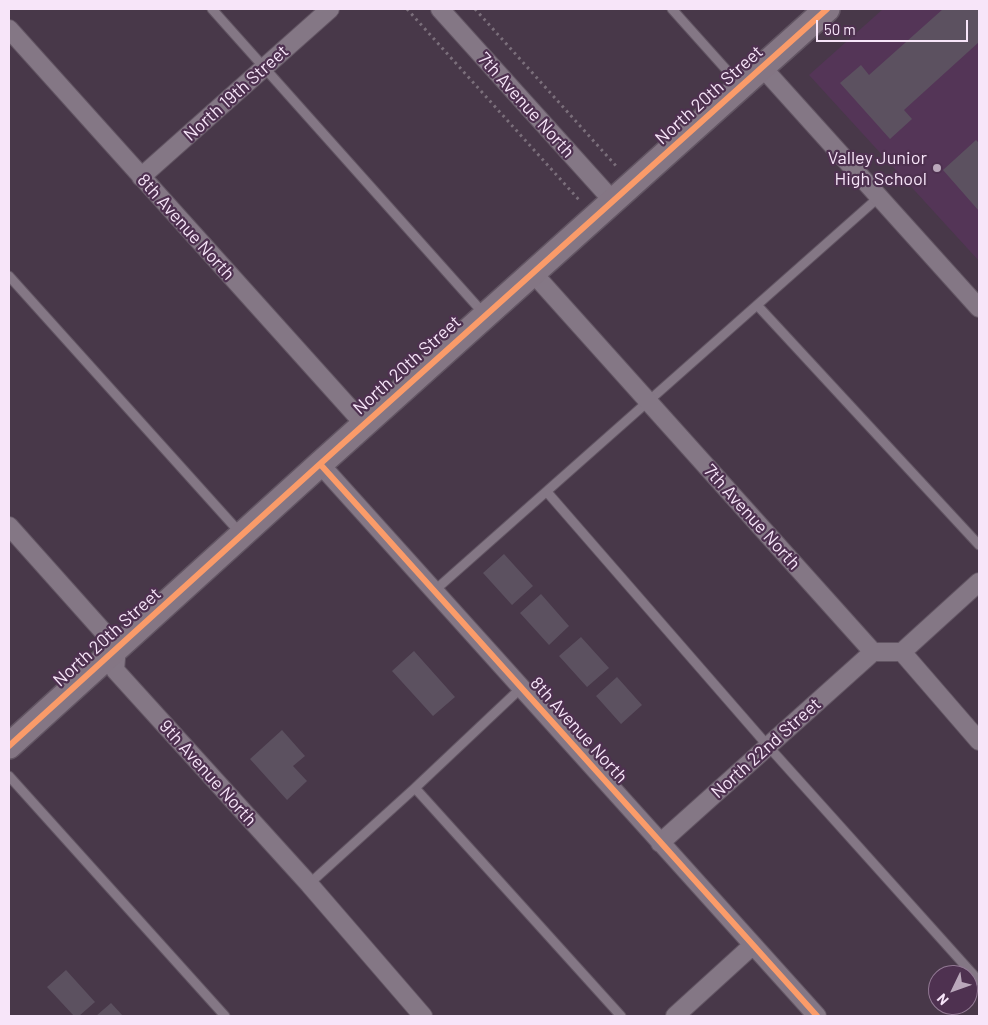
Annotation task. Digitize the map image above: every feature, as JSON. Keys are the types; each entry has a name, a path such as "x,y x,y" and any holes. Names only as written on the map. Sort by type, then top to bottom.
{"street":[{"name":"North 19th Street","path":"141,177 330,9"},
{"name":"7th Avenue North","path":"440,9 613,201"},
{"name":"North 20th Street","path":"9,746 364,424 827,9"},
{"name":"8th Avenue North","path":"9,29 364,424"},
{"path":"762,67 979,308"},
{"name":"7th Avenue North","path":"533,273 873,652"},
{"name":"8th Avenue North","path":"320,464 817,1016"},
{"path":"9,526 117,647"},
{"path":"873,652 902,652 979,582"},
{"name":"9th Avenue North","path":"117,647 115,670 308,884 423,1016"},
{"name":"North 22nd Street","path":"660,843 873,652"},
{"path":"902,652 979,741"},
{"path":"675,1016 753,945"}],"lane":[{"path":"212,9 485,316"},
{"path":"672,9 741,86"},
{"path":"434,592 879,197"},
{"path":"9,276 242,535"},
{"path":"757,305 979,545"},
{"path":"546,492 768,746 979,981"},
{"path":"308,884 415,788 521,688"},
{"path":"9,776 225,1016"},
{"path":"415,788 621,1016"}],"path":[{"path":"407,9 594,218"},
{"path":"475,9 617,167"}],"shaded area":[{"name":"Valley Junior High School","path":"883,9 979,9 979,261 809,75"}],"building":[{"path":"943,9 979,9 979,42 904,110 912,119 890,139 840,83 861,65 869,75"},
{"path":"976,140 979,143 979,211 943,170"},
{"path":"504,554 533,586 512,605 483,573"},
{"path":"541,594 569,626 549,645 520,613"},
{"path":"581,637 609,668 587,687 559,656"},
{"path":"414,651 455,697 433,716 392,671"},
{"path":"617,677 642,705 621,724 596,696"},
{"path":"282,730 305,756 293,766 307,781 287,800 250,759"},
{"path":"66,970 95,1002 79,1016 74,1016 47,987"},
{"path":"111,1003 123,1016 96,1016"}],"cycle path":[{"path":"9,746 827,9"},
{"path":"320,464 817,1016"}],"place":[{"name":"Valley Junior High School","path":"937,168"}]}
